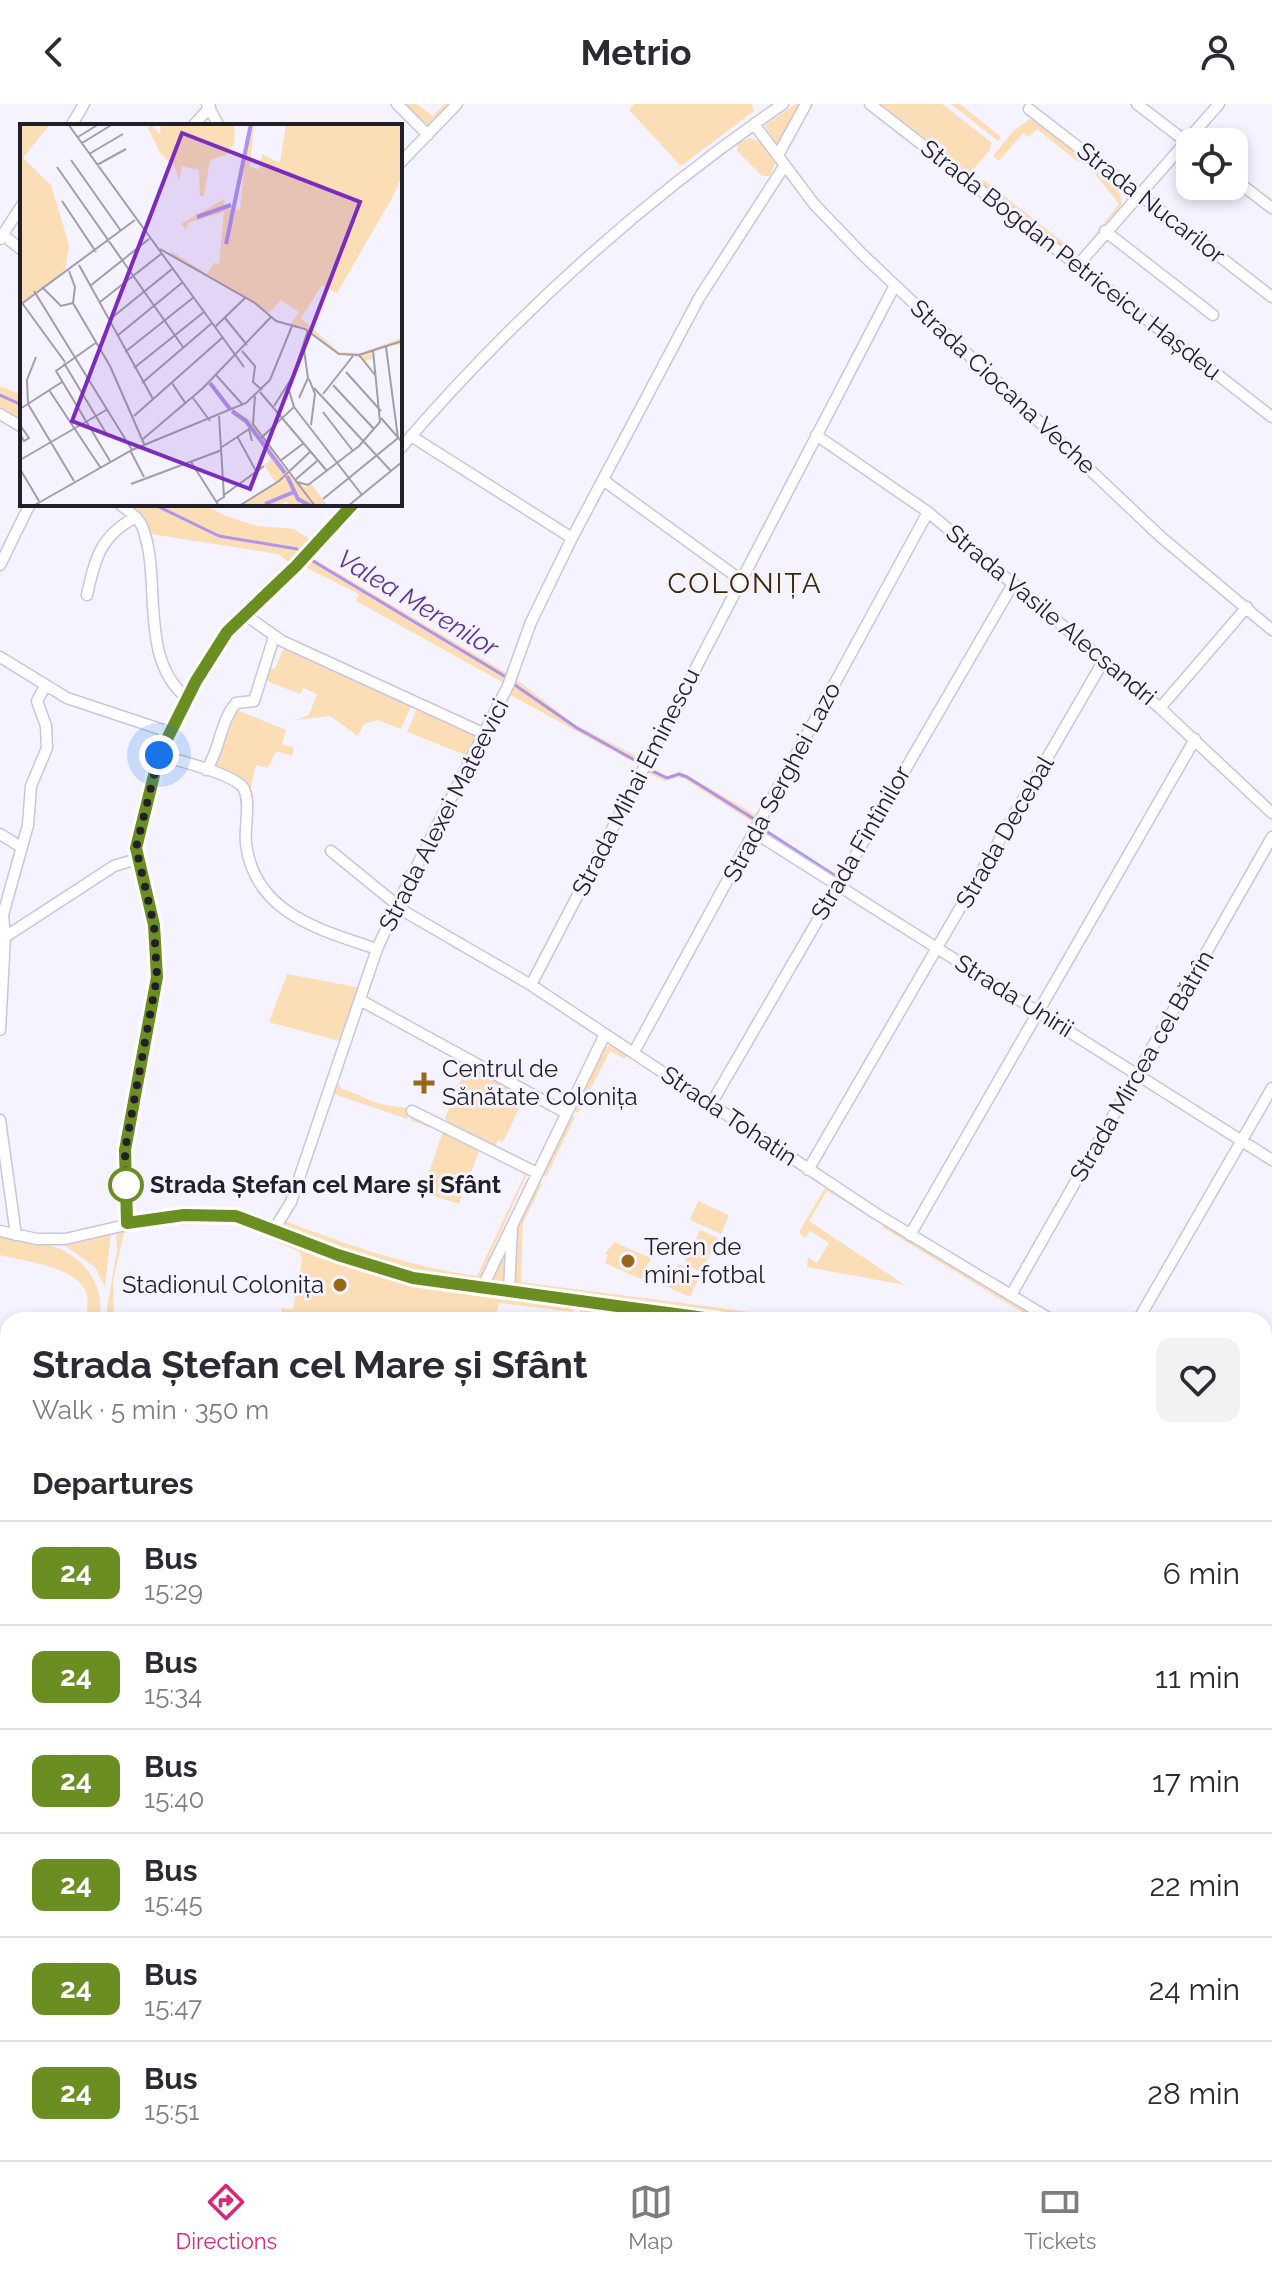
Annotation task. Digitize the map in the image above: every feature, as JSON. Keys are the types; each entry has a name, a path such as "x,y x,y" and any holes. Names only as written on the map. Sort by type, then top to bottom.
{"street":[{"path":"72,124 84,104"},
{"path":"397,104 428,135"},
{"path":"402,161 457,104"},
{"path":"402,447 470,370 626,225 685,174 783,104"},
{"path":"778,155 806,104"},
{"name":"Strada Bogdan Petriceicu Hașdeu","path":"870,104 1272,417"},
{"path":"1137,104 1176,135"},
{"path":"1200,128 1219,104"},
{"path":"194,124 208,106 218,124"},
{"name":"Strada Nucarilor","path":"1029,109 1272,297"},
{"name":"Strada Ciocana Veche","path":"754,124 814,204 895,285 1161,537 1272,630"},
{"path":"1078,265 1137,193 1176,156"},
{"name":"Strada Alexei Mateevici","path":"275,1228 291,1202 377,949 508,686 531,622 699,298 785,165"},
{"path":"1248,190 1272,208"},
{"path":"20,208 1,237 20,249"},
{"path":"1105,231 1213,315"},
{"name":"Strada Mihai Eminescu","path":"531,985 895,285"},
{"path":"0,414 20,426"},
{"name":"Strada Vasile Alecsandri","path":"816,435 928,512 1160,708 1272,813"},
{"path":"411,436 572,538"},
{"path":"603,480 741,580"},
{"path":"0,565 29,506"},
{"path":"122,506 138,521 161,664 173,685 187,698"},
{"path":"127,1223 125,1150 157,977 154,925 137,859 138,834 159,755 187,698 227,632 296,566 351,506"},
{"name":"Strada Serghei Lazo","path":"634,1052 928,512"},
{"path":"87,595 102,542 118,526 138,521"},
{"name":"Strada Fîntînilor","path":"711,1104 1013,584"},
{"path":"1160,708 1247,607"},
{"path":"244,614 274,637 485,734"},
{"path":"206,770 215,757 228,713 236,703 254,701 274,637"},
{"path":"0,657 67,698 169,732"},
{"name":"Strada Decebal","path":"808,1170 1104,660"},
{"path":"0,1030 5,937 3,915 32,806 31,786 47,748 46,726 37,701 46,685"},
{"path":"910,1235 1195,739"},
{"path":"159,755 237,781 244,787 246,850 259,884 301,922 377,949"},
{"name":"Strada Unirii","path":"755,833 1272,1160"},
{"path":"0,834 21,847"},
{"name":"Strada Mircea cel Bătrîn","path":"1011,1295 1272,837"},
{"name":"Strada Tohatin","path":"331,851 397,905 531,985 808,1170 1039,1312"},
{"path":"5,937 114,866 137,859"},
{"path":"360,1000 566,1113"},
{"path":"482,1288 535,1172 605,1034"},
{"path":"1143,1312 1272,1088"},
{"path":"412,1111 535,1172"},
{"path":"0,1120 16,1235"},
{"path":"0,1231 65,1239 127,1223 219,1214 275,1228 392,1273 661,1312"},
{"path":"509,1291 512,1221"}],"shaded area":[{"path":"403,104 417,104 433,116 444,104 451,104 430,127"},
{"path":"634,104 751,104 754,111 681,166 629,110"},
{"path":"796,104 802,104 776,145 765,125"},
{"path":"880,104 942,104 991,142 990,150 970,173"},
{"path":"951,104 960,104 1001,137 998,141"},
{"path":"1030,119 1041,123 1118,187 1122,204 1079,255 1119,204 1088,165 1077,161 1037,129 1029,137 1023,133 999,161 993,156 1014,130"},
{"path":"751,138 762,143 775,163 770,176 762,176 737,151 738,142"},
{"path":"984,180 1073,250 1070,254 978,181"},
{"path":"0,386 20,394 20,423 0,411"},
{"path":"127,506 207,506 257,526 294,529 311,540 289,563 278,554 151,534 148,524"},
{"path":"313,558 508,674 504,683 356,601 359,594 305,567"},
{"path":"283,649 412,704 401,729 378,720 364,724 358,736 330,716 296,720 309,715 317,694 303,688 300,694 264,680 268,667 275,669"},
{"path":"517,680 574,724 642,759 639,765 510,695"},
{"path":"417,708 475,732 477,737 468,756 407,732"},
{"path":"235,709 286,730 282,744 294,748 292,756 276,751 268,768 256,765 250,791 237,776 213,768"},
{"path":"651,767 667,776 687,775 756,815 754,823 685,779 678,777 665,781 648,773"},
{"path":"287,974 361,988 343,1042 269,1022"},
{"path":"608,1045 628,1053 625,1059 610,1051 578,1113 572,1108 602,1049"},
{"path":"468,1063 526,1094 503,1142 498,1140 495,1147 447,1122 445,1118"},
{"path":"339,1083 341,1088 380,1104 413,1109 407,1119 334,1094"},
{"path":"415,1115 527,1174 477,1284 387,1268 282,1226 285,1221 380,1254 477,1276 525,1174 479,1151 459,1204 422,1192 443,1132 410,1120"},
{"path":"570,1116 575,1117 546,1177 539,1174"},
{"path":"536,1181 542,1184 523,1223 521,1282 751,1312 694,1312 519,1288 513,1282 517,1221"},
{"path":"825,1188 869,1215 827,1191 809,1221 905,1285 807,1267 808,1257 817,1263 829,1243 810,1231 805,1238 799,1232"},
{"path":"698,1201 729,1215 721,1234 690,1220"},
{"path":"242,1222 364,1271 407,1283 573,1304 573,1312 499,1303 497,1312 282,1312 281,1308 293,1309 302,1261 300,1252 239,1225"},
{"path":"884,1224 1029,1312 1022,1312 882,1227"},
{"path":"141,1227 124,1233 113,1282 114,1312 106,1312 117,1250 116,1233"},
{"path":"700,1230 718,1238 701,1272 684,1263"},
{"path":"111,1234 105,1287 95,1267 65,1246"},
{"path":"0,1236 48,1245 66,1252 91,1276 99,1297 100,1312 87,1312 84,1288 69,1274 0,1255"},
{"name":"Teren de mini-fotbal","path":"614,1242 651,1258 641,1279 605,1263 608,1255 605,1254"},
{"path":"505,1250 506,1283 492,1284 490,1281"},
{"path":"678,1264 700,1275 690,1297 668,1287"},
{"path":"580,1305 627,1312 580,1312"}],"waterway":[{"name":"Valea Merenilor","path":"0,395 20,404"},
{"name":"Valea Merenilor","path":"157,506 219,536 297,549"},
{"name":"Valea Merenilor","path":"313,561 506,677"},
{"name":"Valea Merenilor","path":"515,685 577,728 638,762"},
{"name":"Valea Merenilor","path":"650,770 667,778 679,774 687,777 754,819"},
{"name":"Valea Merenilor","path":"763,829 834,875"}],"bus line":[{"name":"24","path":"351,506 296,566 227,632 196,681 159,755 136,848 158,955 157,977 125,1150 127,1223 184,1215 236,1216 275,1228 338,1255 413,1278 667,1312"}],"place":[{"name":"Centrul de Sănătate Colonița","path":"424,1083"},
{"name":"Strada Ștefan cel Mare și Sfânt","path":"126,1185"},
{"name":"Teren de mini-fotbal","path":"628,1261"},
{"name":"Stadionul Colonița","path":"340,1285"}],"district":[{"name":"COLONIȚA","path":"745,583"}],"route":[{"path":"126,1185 125,1150 157,977 158,955 136,848 159,755"}]}
